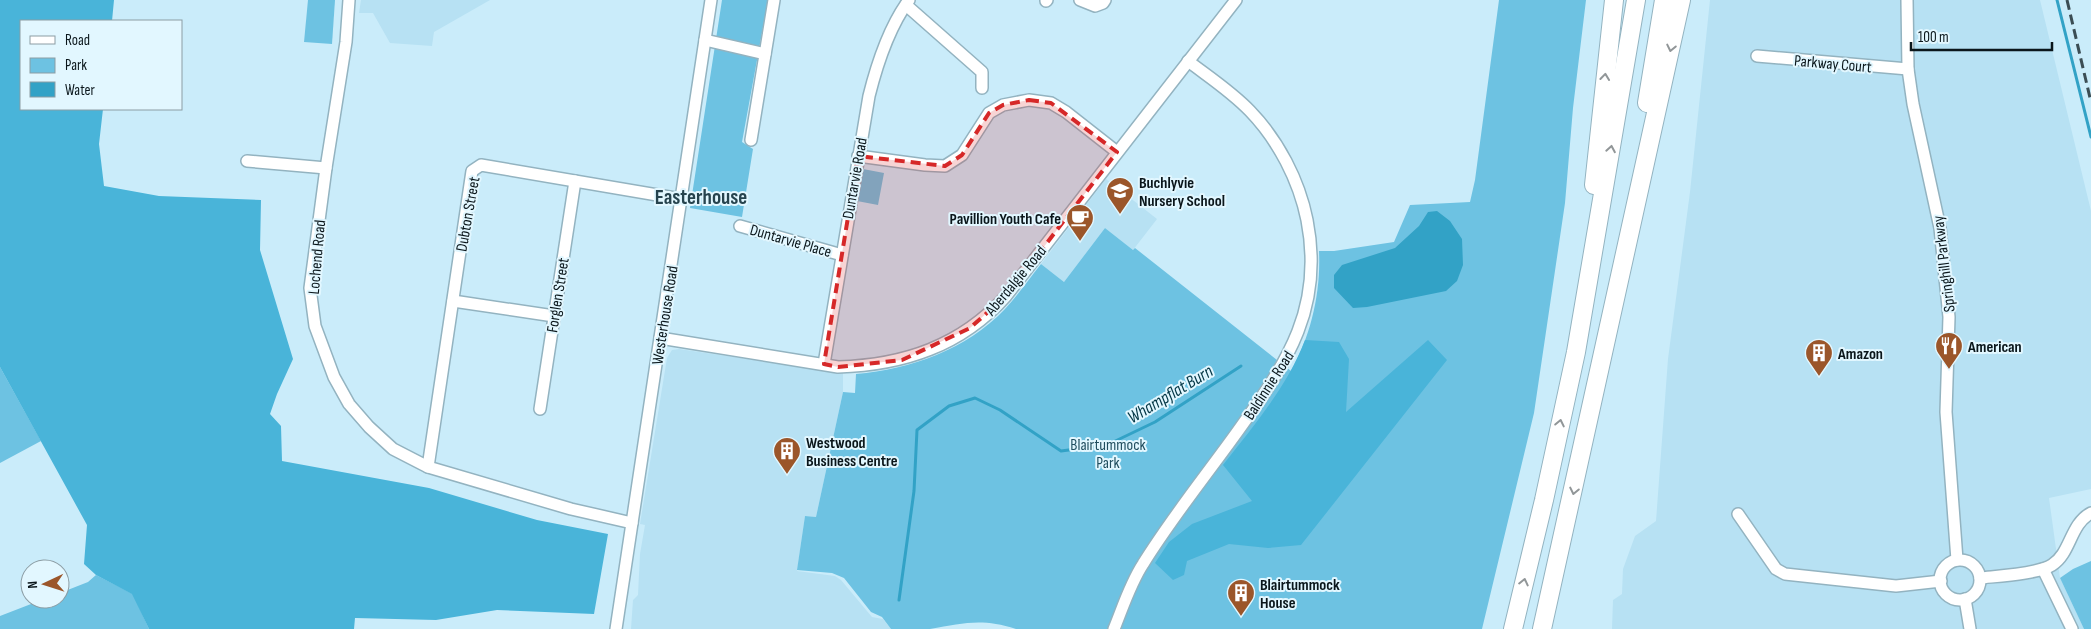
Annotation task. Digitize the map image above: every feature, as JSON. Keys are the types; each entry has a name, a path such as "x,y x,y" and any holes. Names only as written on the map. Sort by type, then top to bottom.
{"highway":[{"path":"1576,352 1614,0"},
{"path":"1513,629 1544,500 1576,352 1636,0"},
{"path":"1602,358 1664,0"},
{"path":"1542,629 1681,0"}],"street":[{"name":"Lochend Road","path":"349,0 346,42 326,168 310,288 315,326 334,377 349,404 393,449 428,467 571,509 632,523"},
{"name":"Westerhouse Road","path":"616,629 711,0"},
{"path":"751,140 774,0"},
{"path":"1080,0 1095,6 1103,3 1105,0"},
{"name":"Aberdalgie Road","path":"660,338 838,367 902,360 949,341 989,313 1006,296 1236,0"},
{"name":"Springhill Parkway","path":"1907,0 1908,69 1913,104 1940,228 1949,316 1946,412 1957,560"},
{"path":"908,2 982,72 982,88"},
{"name":"Duntarvie Road","path":"824,364 858,156 875,70 891,32 908,2"},
{"path":"705,40 765,54"},
{"name":"Parkway Court","path":"1757,56 1908,69"},
{"name":"Baldinnie Road","path":"1114,629 1131,585 1149,555 1286,361 1303,320 1309,282 1310,250 1308,225 1299,192 1286,161 1250,110 1188,61"},
{"path":"858,156 945,166 962,155 989,114 1003,105 1029,100 1051,103 1066,112 1117,152"},
{"path":"247,161 326,168"},
{"name":"Dubton Street","path":"428,467 472,171 481,165 681,199"},
{"name":"Forglen Street","path":"540,409 575,181"},
{"name":"Duntarvie Place","path":"740,226 842,255"},
{"path":"453,301 554,316"},
{"path":"1980,578 2043,569 2054,564 2077,525 2091,513"},
{"path":"1738,514 1776,570 1785,574 1896,586 1941,582"},
{"path":"1957,560 1970,562 1980,578 1980,584 1975,594 1965,599 1952,598 1946,594 1941,582 1943,570 1957,560"},
{"path":"2043,569 2072,629"},
{"path":"1965,599 1970,629"}],"highlighted area":[{"path":"1029,100 1051,103 1117,152 1006,296 970,328 902,360 838,367 824,364 858,156 945,166 962,155 989,113 1003,105"}],"shaded area":[{"path":"0,0 114,0 112,20 20,20 20,110 103,110 99,144 104,186 159,196 261,200 260,250 293,359 270,414 281,426 282,461 429,488 537,520 608,534 594,614 497,610 436,620 355,618 354,629 149,629 132,594 96,575 84,564 87,525 0,367"},
{"path":"361,0 490,0 434,32 432,46 390,43 373,13 359,13"},
{"path":"1710,0 2040,0 2091,211 2091,489 2049,498 2060,578 2084,629 1612,629 1613,600 1622,594 1623,569 1635,536 1656,521 1668,359 1690,192"},
{"path":"1106,179 1157,219 1133,250 1105,228 1064,282 1041,264"},
{"path":"1305,340 1339,342 1349,359 1346,412 1428,340 1447,360 1301,545 1268,548 1229,544 1187,561 1184,575 1173,580 1155,563 1169,542 1192,524 1252,501 1223,465 1279,390 1298,357"},
{"path":"679,349 843,373 843,392 816,517 805,516 797,571 835,576 841,580 872,617 883,619 891,629 631,629 633,600 638,595 640,554 645,525 640,524 667,358 672,350"}],"green space":[{"path":"308,0 335,0 332,44 304,42"},
{"path":"722,0 768,0 742,142 753,149 742,217 690,208"},
{"name":"Blairtummock Park","path":"1499,0 1586,0 1573,108 1565,203 1534,413 1482,629 1016,629 993,624 963,623 930,629 891,629 882,617 871,612 844,578 832,573 797,570 805,516 816,517 843,392 855,393 856,374 897,368 917,362 936,355 973,336 1005,309 1041,264 1064,282 1105,228 1133,250 1135,248 1291,371 1304,343 1313,313 1318,282 1319,251 1334,251 1394,242 1410,205 1470,202 1475,180"},
{"path":"863,169 884,173 878,205 857,201"},
{"path":"0,367 41,441 0,463"},
{"path":"2091,561 2091,629 2084,629 2060,578 2073,569"},
{"path":"96,575 133,594 149,629 0,629 0,616 20,608 70,609 70,589 88,582"}],"water":[{"path":"1437,211 1450,221 1462,239 1463,265 1457,281 1446,291 1367,307 1353,308 1334,288 1334,275 1342,265 1395,248 1419,226 1428,212"}],"waterway":[{"path":"2057,0 2091,137"},
{"name":"Whampflat Burn","path":"899,600 914,491 917,430 949,406 975,398 1000,410 1061,451 1107,445 1155,422 1241,366"}],"railway":[{"path":"2067,0 2091,102"}],"place":[{"name":"Buchlyvie Nursery School","path":"1120,215"},
{"name":"Pavillion Youth Cafe","path":"1080,242"},
{"name":"American","path":"1949,370"},
{"name":"Amazon","path":"1819,377"},
{"name":"Westwood Business Centre","path":"787,475"},
{"name":"Blairtummock House","path":"1241,617"}],"district":[{"name":"Easterhouse","path":"701,197"}]}
